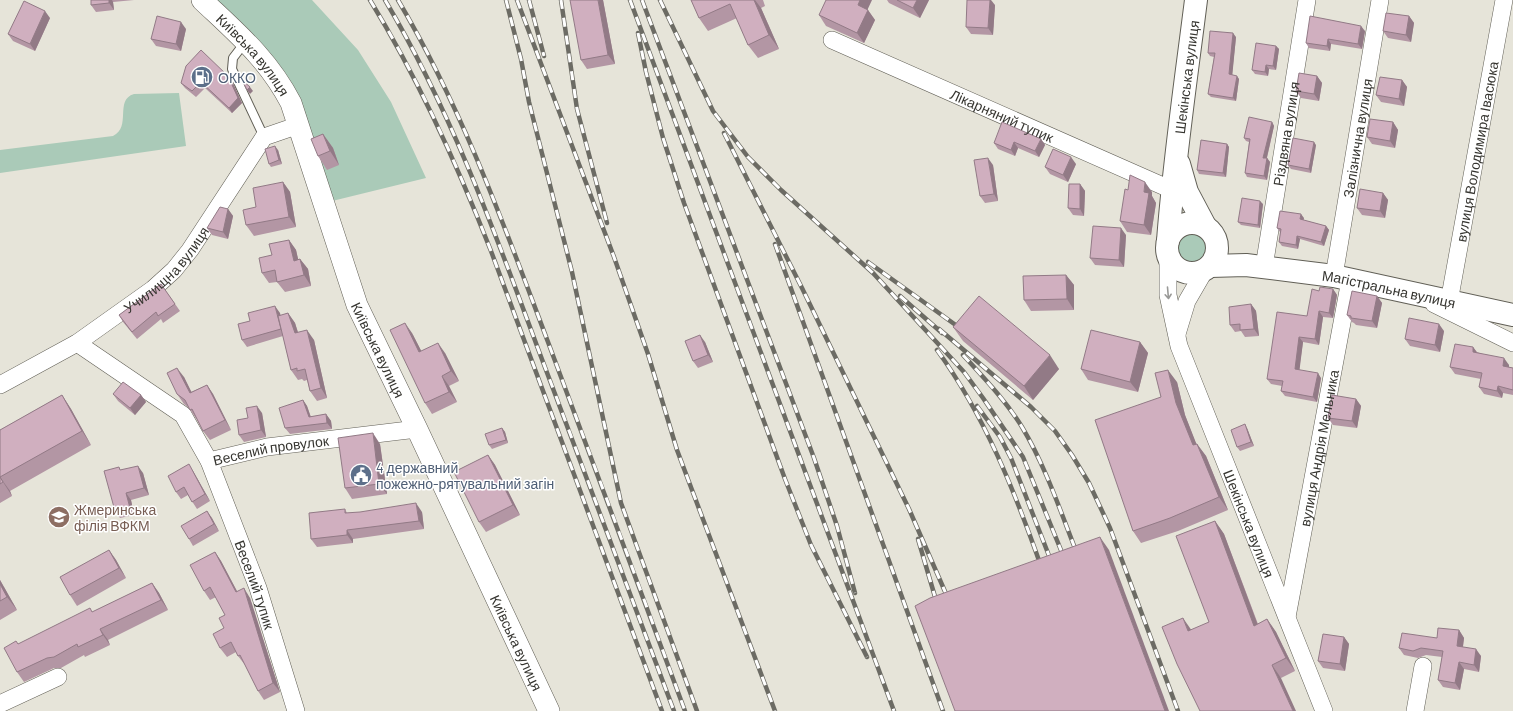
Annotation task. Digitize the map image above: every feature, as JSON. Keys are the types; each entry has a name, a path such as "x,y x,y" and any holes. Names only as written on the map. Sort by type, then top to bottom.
{"main road":[{"name":"Шекінська вулиця","path":"1168,247 1172,190 1178,155 1196,0"},
{"name":"Шекінська вулиця","path":"1178,155 1187,192 1210,231"},
{"path":"1193,222 1210,231 1218,248 1214,260 1207,268 1192,273 1179,270 1174,265 1168,247 1174,230 1180,225 1193,222"},
{"name":"Магістральна вулиця","path":"1210,231 1241,254 1264,267"},
{"name":"Магістральна вулиця","path":"1207,268 1228,265 1264,267 1342,278 1513,315"}],"street":[{"name":"Київська вулиця","path":"202,0 265,61 280,82 291,103 354,298 549,711"},
{"name":"Різдвяна вулиця","path":"1264,267 1307,0"},
{"name":"Залізнична вулиця","path":"1342,278 1380,0"},
{"name":"вулиця Володимира Івасюка","path":"1449,302 1504,0"},
{"name":"Лікарняний тупик","path":"832,40 1172,190"},
{"path":"264,137 299,125"},
{"name":"Училищна вулиця","path":"0,385 77,343 153,289 174,270 190,250 264,137"},
{"name":"Шекінська вулиця","path":"1168,247 1168,295 1176,336 1324,711"},
{"path":"1176,336 1187,301 1207,268"},
{"name":"вулиця Андрія Мельника","path":"1287,617 1342,278"},
{"path":"1416,295 1513,343"},
{"name":"Веселий провулок","path":"77,343 183,415 209,461 267,447 417,429"},
{"name":"Веселий тупик","path":"209,461 258,588 296,711"},
{"path":"1415,711 1423,666"},
{"path":"0,704 58,677"}],"lane":[{"path":"246,41 233,58 232,69 264,137"}],"green space":[{"path":"202,0 312,0 358,50 391,102 426,178 324,203 291,103"},
{"path":"179,93 186,146 0,173 0,150 113,136 119,132 123,120 125,102 128,97 134,94"},
{"path":"1195,231 1202,233 1207,238 1209,248 1207,258 1202,263 1189,265 1182,263 1177,258 1175,245 1177,238 1182,233"}],"building":[{"path":"91,0 109,0 109,3 91,5"},
{"path":"570,0 598,0 608,55 581,60"},
{"path":"691,0 754,0 769,35 748,45 730,4 699,18"},
{"path":"826,0 860,0 858,5 868,10 857,33 819,15"},
{"path":"897,0 917,0 913,8"},
{"path":"967,0 990,0 988,28 966,27"},
{"path":"24,1 45,11 30,44 8,34"},
{"path":"1386,13 1409,16 1406,35 1383,31"},
{"path":"157,16 181,22 176,44 151,39"},
{"path":"1310,16 1361,26 1358,44 1328,39 1327,46 1306,43"},
{"path":"1210,31 1233,33 1229,74 1237,76 1233,98 1208,94 1215,53 1208,53"},
{"path":"1256,43 1276,46 1273,66 1266,65 1265,72 1252,70"},
{"path":"201,50 228,76 238,98 229,108 201,82 192,91 181,83 186,66"},
{"path":"1299,73 1317,76 1314,94 1296,91"},
{"path":"1380,77 1402,80 1399,99 1376,95"},
{"path":"242,80 250,87 247,90"},
{"path":"1249,117 1272,122 1263,158 1267,158 1264,176 1245,173 1250,139 1244,138"},
{"path":"1370,119 1393,122 1390,141 1367,137"},
{"path":"1002,122 1041,139 1035,151 1014,142 1011,150 994,143"},
{"path":"323,134 330,151 318,156 311,139"},
{"path":"1293,138 1314,142 1309,169 1288,165"},
{"path":"1201,140 1227,144 1223,173 1197,170"},
{"path":"275,146 279,160 269,164 265,149"},
{"path":"1053,149 1071,157 1063,175 1045,167"},
{"path":"988,158 994,194 980,196 974,160"},
{"path":"1130,175 1145,182 1144,192 1149,193 1144,225 1120,221 1125,189 1128,190"},
{"path":"283,182 289,217 246,225 243,210 256,207 253,188"},
{"path":"1069,184 1080,184 1080,209 1068,208"},
{"path":"1360,189 1383,193 1380,211 1357,208"},
{"path":"1242,198 1260,201 1258,225 1238,222"},
{"path":"220,207 228,209 223,232 207,228"},
{"path":"1280,211 1301,214 1300,219 1326,226 1321,242 1297,236 1296,245 1279,242 1281,229 1277,228"},
{"path":"1093,226 1121,228 1119,260 1090,258"},
{"path":"289,240 294,261 300,259 304,275 277,282 275,270 262,273 259,258 272,255 269,244"},
{"path":"1066,275 1067,299 1024,300 1023,276"},
{"path":"161,284 175,304 158,316 156,312 132,332 119,315"},
{"path":"1320,287 1333,289 1329,313 1319,311 1315,339 1299,337 1295,369 1318,373 1313,397 1281,391 1283,381 1267,379 1277,312 1307,316 1312,289 1319,291"},
{"path":"1352,291 1377,296 1372,321 1351,318 1351,316 1347,315"},
{"path":"979,296 1050,355 1024,386 953,327"},
{"path":"1251,304 1254,329 1240,330 1240,324 1230,325 1229,307"},
{"path":"275,306 281,329 242,340 238,324 250,321 248,313"},
{"path":"288,313 295,333 307,330 321,388 310,391 305,369 297,371 297,368 291,370 278,316"},
{"path":"1409,318 1439,324 1435,345 1405,339"},
{"path":"405,323 419,352 438,343 451,371 442,376 449,392 425,403 390,330"},
{"path":"1091,330 1140,342 1130,382 1081,369"},
{"path":"700,335 708,355 693,361 685,341"},
{"path":"1455,344 1473,347 1473,352 1504,358 1503,366 1513,368 1513,390 1498,386 1497,391 1479,387 1482,373 1450,367"},
{"path":"177,368 190,393 207,385 225,420 203,431 192,409 190,410 185,400 177,394 167,373"},
{"path":"1168,370 1176,403 1193,445 1197,444 1219,497 1170,518 1133,531 1095,420 1161,397 1155,373"},
{"path":"123,382 141,395 130,408 113,394"},
{"path":"62,395 82,431 0,477 0,430"},
{"path":"1332,395 1356,399 1352,421 1328,418"},
{"path":"303,400 309,417 326,414 327,423 285,428 279,408"},
{"path":"257,406 261,430 239,435 237,420 248,418 246,408"},
{"path":"1245,424 1251,442 1237,447 1231,430"},
{"path":"502,428 506,440 489,445 485,434"},
{"path":"373,433 379,484 345,488 338,438"},
{"path":"488,455 513,505 479,522 454,472"},
{"path":"189,464 205,494 192,502 184,487 176,492 168,476"},
{"path":"138,466 144,488 126,493 130,508 115,511 104,471 119,467 120,470"},
{"path":"0,477 3,482 0,484"},
{"path":"416,503 419,521 347,530 347,535 311,539 309,513 345,509 345,513 360,512"},
{"path":"207,511 214,524 189,539 181,526"},
{"path":"1215,521 1254,626 1267,619 1286,658 1272,665 1293,711 1200,711 1177,664 1162,627 1183,618 1188,631 1209,622 1176,536"},
{"path":"1100,537 1165,711 955,711 915,606 930,598"},
{"path":"109,550 119,568 70,595 60,577"},
{"path":"215,552 236,592 244,588 273,683 258,691 240,655 238,656 231,642 220,648 213,634 224,628 219,618 225,615 210,587 204,591 190,565"},
{"path":"152,583 161,600 100,629 103,635 78,647 77,644 54,657 47,658 17,672 4,648 16,641 18,644 90,608 92,612"},
{"path":"0,584 7,597 0,601"},
{"path":"1438,628 1459,630 1457,646 1476,649 1474,665 1459,662 1455,683 1438,680 1443,651 1421,648 1413,651 1399,648 1402,633 1437,638"},
{"path":"1323,634 1344,637 1340,664 1318,661"}],"railway":[{"path":"370,0 421,92 465,186 491,251 662,711"},
{"path":"385,0 430,83 487,213 674,711"},
{"path":"398,0 421,41 462,125 498,211 685,711"},
{"path":"506,0 521,59 529,102 572,272 621,503 697,711"},
{"path":"517,0 614,257 648,354 677,450 775,711"},
{"path":"529,0 544,56"},
{"path":"561,0 577,109 607,223"},
{"path":"630,0 894,711"},
{"path":"642,0 814,458 837,526 855,593"},
{"path":"660,0 713,111 748,157 781,190 873,273 964,372 983,398 1023,457 1065,560"},
{"path":"638,33 646,72 663,138 684,203 785,479 811,545 867,657"},
{"path":"724,133 802,288 909,509 950,603"},
{"path":"775,244 943,711"},
{"path":"868,262 964,331"},
{"path":"900,296 942,333"},
{"path":"939,329 1031,407 1055,431 1072,455 1089,483 1110,528 1178,711"},
{"path":"937,350 970,401 997,455 1010,483 1042,569"},
{"path":"963,355 1002,399 1016,417 1031,442 1046,474 1078,556"},
{"path":"977,406 1000,437 1011,458 1053,566"},
{"path":"918,539 938,607"}],"place":[{"name":"ОККО","path":"202,77"},
{"name":"4 державний пожежно-рятувальний загін","path":"361,475"},
{"name":"Жмеринська філія ВФКМ","path":"59,517"}]}
